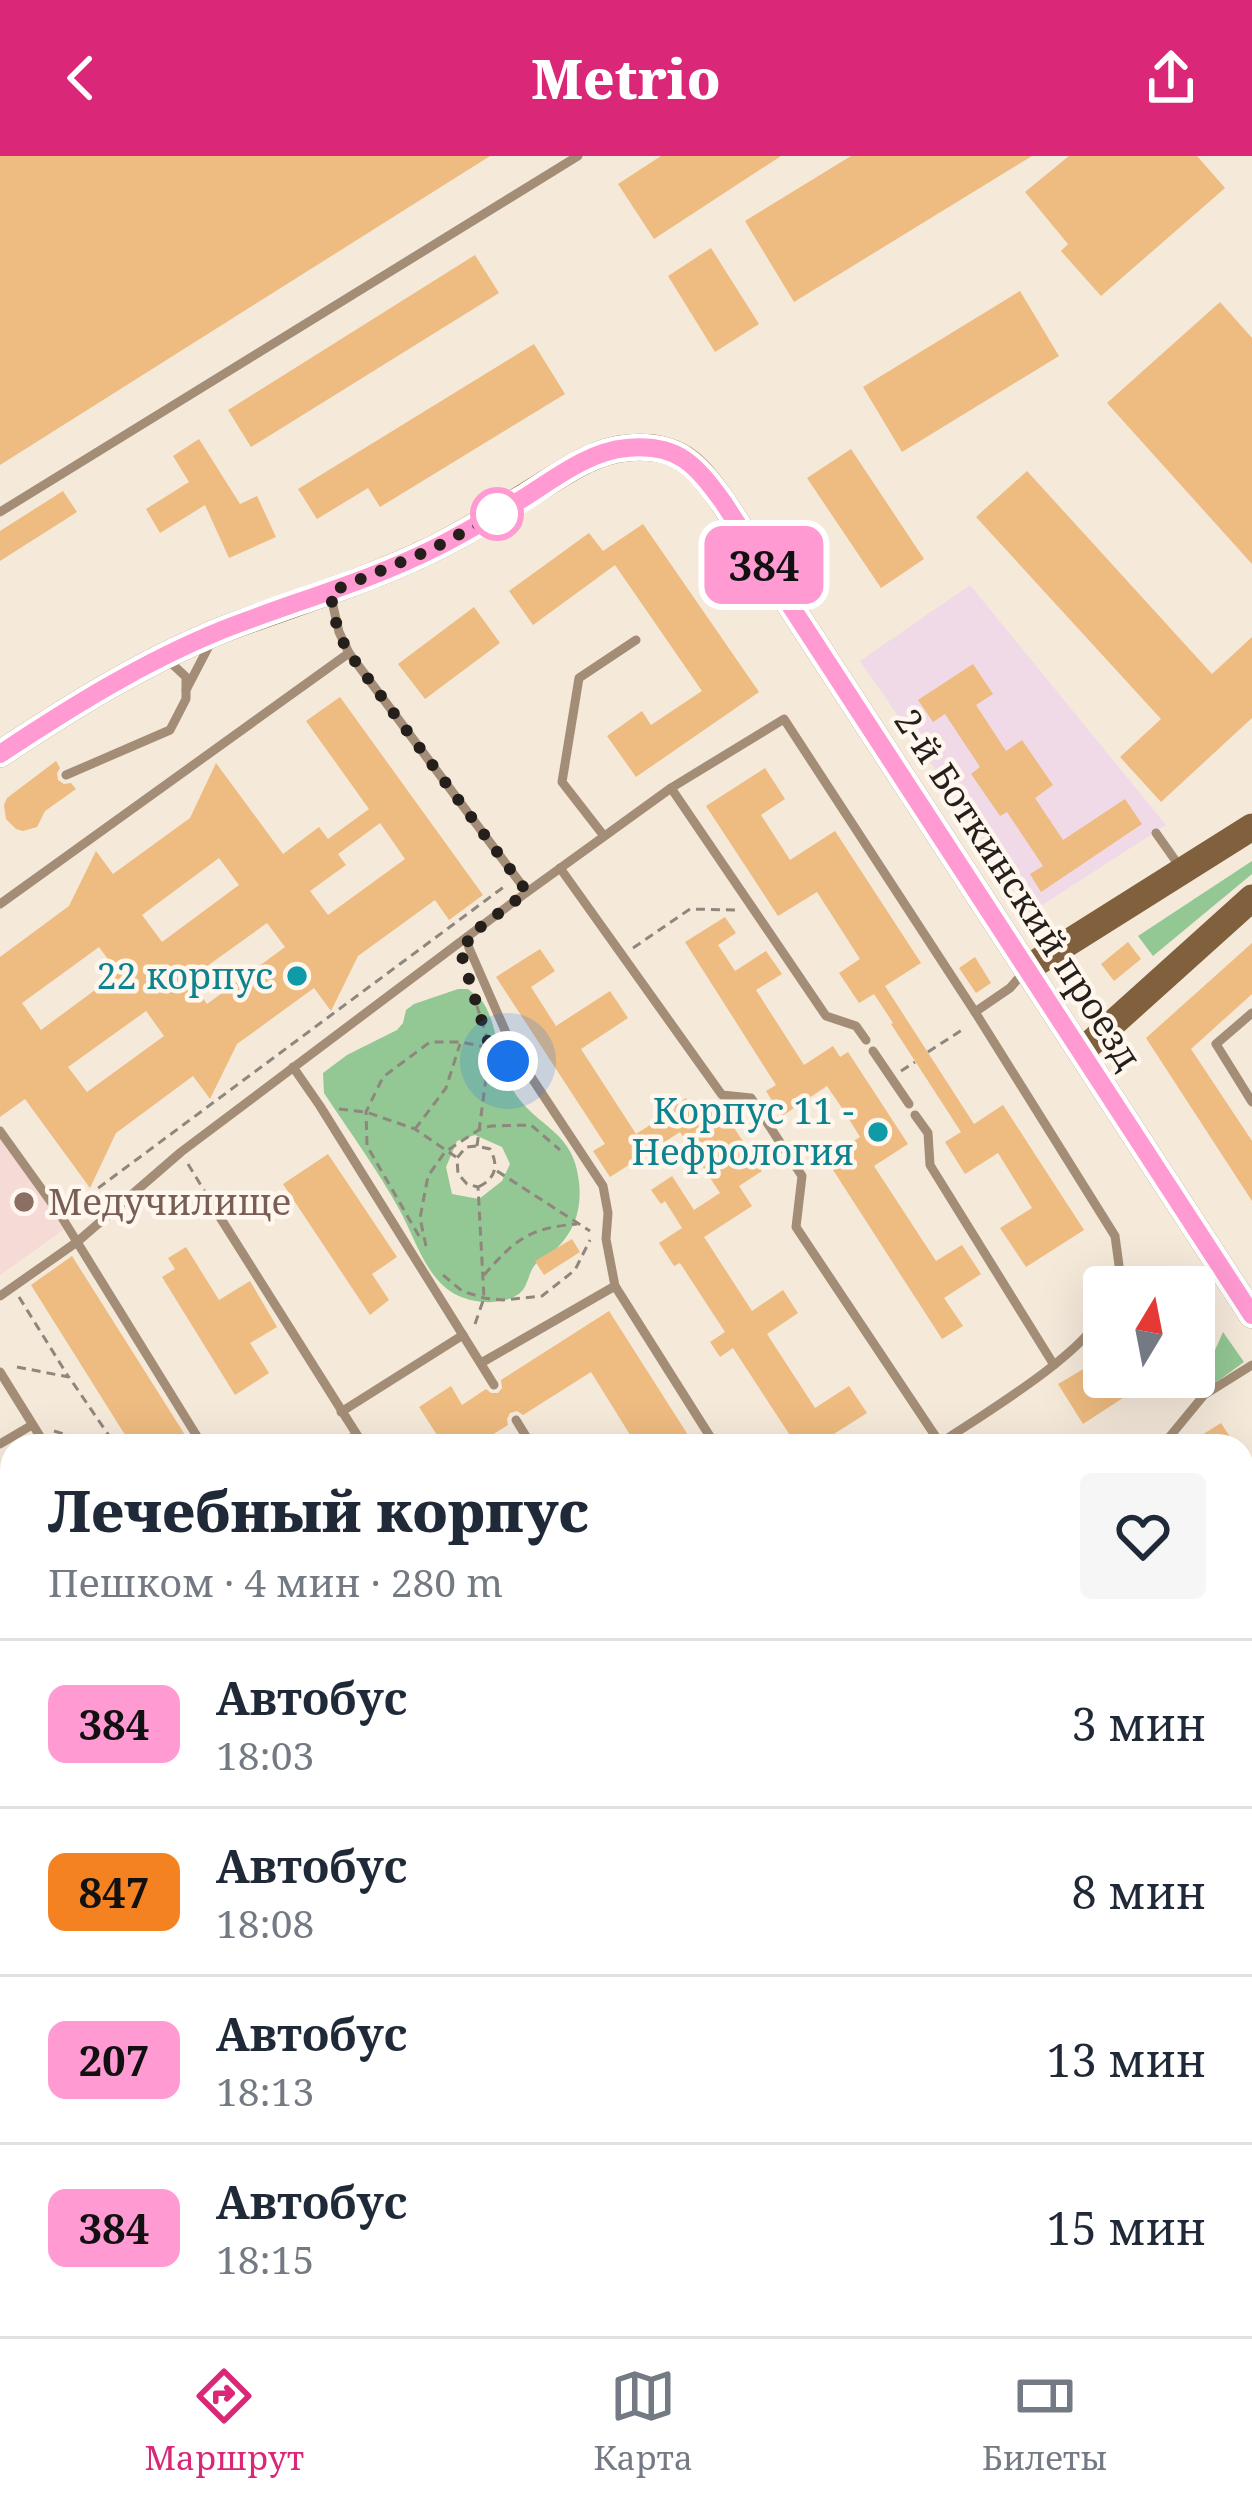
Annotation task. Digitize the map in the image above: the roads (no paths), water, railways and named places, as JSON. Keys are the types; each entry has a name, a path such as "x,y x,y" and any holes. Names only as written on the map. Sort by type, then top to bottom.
{"street":[{"name":"2-й Боткинский проезд","path":"0,754 164,656 430,550 580,464 624,448 681,455 701,471 723,502 1252,1316"},
{"path":"1028,968 1252,826"},
{"path":"1081,1052 1252,898"}],"lane":[{"path":"0,512 578,156"},
{"path":"330,592 338,632 349,653 527,892"},
{"path":"186,690 214,634"},
{"path":"604,836 562,782 579,678 637,640"},
{"path":"0,904 349,653"},
{"path":"66,776 170,730 186,699 186,677 164,656"},
{"path":"0,1296 77,1242 181,1152 527,892 670,788 784,718 1115,1236 1119,1266"},
{"path":"670,788 826,1016 856,1025 928,1133 931,1165 1054,1365"},
{"path":"1156,832 1184,872"},
{"path":"560,868 722,1095 751,1098 802,1176 796,1227 933,1434"},
{"path":"467,937 514,1051 603,1186 615,1286 708,1434"},
{"path":"975,1012 1010,988 1028,968"},
{"path":"1252,1013 1216,1044 1252,1102"},
{"path":"293,1067 494,1384"},
{"path":"0,1132 61,1216 196,1434"},
{"path":"211,1203 355,1434"},
{"path":"481,1364 615,1286"},
{"path":"953,1434 1054,1365 1083,1338"},
{"path":"341,1412 465,1340"},
{"path":"1172,1434 1204,1395 1252,1365"},
{"path":"0,1368 38,1434"},
{"path":"516,1420 525,1434"},
{"path":"17,1434 32,1425"}],"place":[{"name":"22 корпус","path":"297,976"},
{"name":"Корпус 11 - Нефрология","path":"878,1132"},
{"name":"Медучилище","path":"24,1202"}]}
